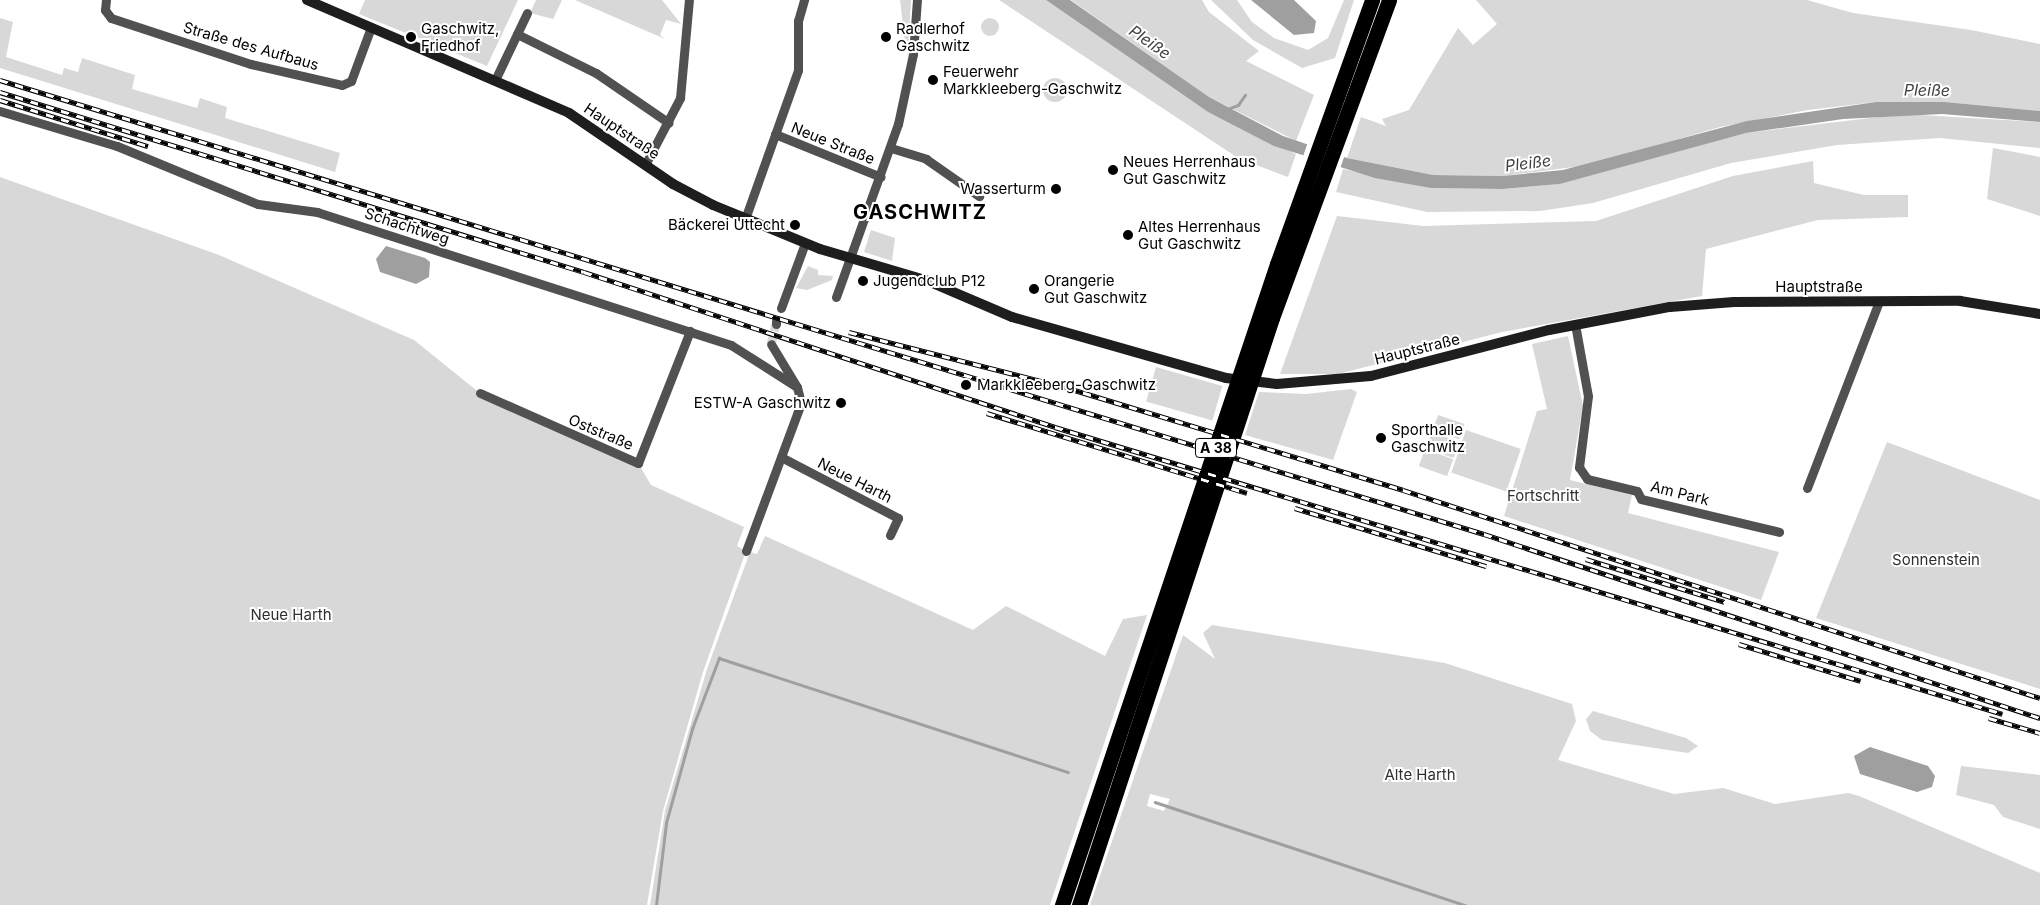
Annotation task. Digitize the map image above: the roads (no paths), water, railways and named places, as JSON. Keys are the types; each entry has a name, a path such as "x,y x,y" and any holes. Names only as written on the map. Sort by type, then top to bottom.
{"highway":[{"path":"1349,60 1361,0"},
{"name":"A 38","path":"1062,905 1342,80 1372,0"},
{"name":"A 38","path":"1079,905 1171,637 1267,334 1356,85 1389,0"},
{"path":"1378,29 1399,0"}],"main road":[{"name":"Hauptstraße","path":"307,0 370,30 496,78 569,113 673,184 745,218 850,259 923,279 1012,317 1183,367 1277,384 1370,376 1575,324 1670,307 1734,302 1982,302 2040,314"}],"street":[{"name":"Straße des Aufbaus","path":"106,0 105,10 111,18 251,64 342,85 352,82 370,30"},
{"path":"645,164 669,123 682,89 681,49 689,0"},
{"path":"745,218 798,70 798,21 804,0"},
{"path":"836,297 891,148 913,54 917,0"},
{"path":"496,78 527,13"},
{"path":"517,34 596,73 669,123"},
{"name":"Schachtweg","path":"0,111 117,146 258,204 317,212 731,345 797,387"},
{"name":"Neue Straße","path":"774,134 881,177"},
{"path":"891,148 926,159 979,196"},
{"path":"781,308 805,243"},
{"name":"Hauptstraße","path":"1807,488 1879,301"},
{"name":"Am Park","path":"1575,324 1588,396 1579,467 1587,479 1637,490 1641,499 1779,532"},
{"name":"Oststraße","path":"480,393 638,463 690,331"},
{"path":"746,551 800,403 797,387 771,344"},
{"name":"Neue Harth","path":"781,457 898,518 890,535"}],"waterway":[{"path":"1228,109 1238,105 1245,95"},
{"path":"656,905 666,823 692,729 719,658 1068,772"},
{"path":"1155,802 1465,905"}],"tunnel":[{"path":"771,344 776,324"}],"railway":[{"path":"0,80 1484,534 2040,718"},
{"path":"0,92 584,272 1055,427 2003,714"},
{"path":"0,100 148,146"},
{"path":"849,332 1068,388 1403,490 2040,698"},
{"path":"987,413 1247,493"},
{"path":"1295,508 1486,566"},
{"path":"1586,559 1725,602"},
{"path":"1739,644 1861,681"},
{"path":"1989,718 2040,733"}],"place":[{"name":"Gaschwitz, Friedhof","path":"411,37"},
{"name":"Radlerhof Gaschwitz","path":"886,37"},
{"name":"Feuerwehr Markkleeberg-Gaschwitz","path":"933,80"},
{"name":"Neues Herrenhaus Gut Gaschwitz","path":"1113,170"},
{"name":"Wasserturm","path":"1056,189"},
{"name":"Bäckerei Uttecht","path":"795,225"},
{"name":"Altes Herrenhaus Gut Gaschwitz","path":"1128,235"},
{"name":"Jugendclub P12","path":"863,281"},
{"name":"Orangerie Gut Gaschwitz","path":"1034,289"},
{"name":"Markkleeberg-Gaschwitz","path":"966,385"},
{"name":"ESTW-A Gaschwitz","path":"841,403"},
{"name":"Sporthalle Gaschwitz","path":"1381,438"}],"district":[{"name":"GASCHWITZ","path":"920,212"}],"water label":[{"name":"Pleiße","path":"1150,42"},
{"name":"Pleiße","path":"1927,90"},
{"name":"Pleiße","path":"1528,163"}],"park label":[{"name":"Fortschritt","path":"1543,496"},
{"name":"Sonnenstein","path":"1936,560"},
{"name":"Alte Harth","path":"1420,775"}]}
